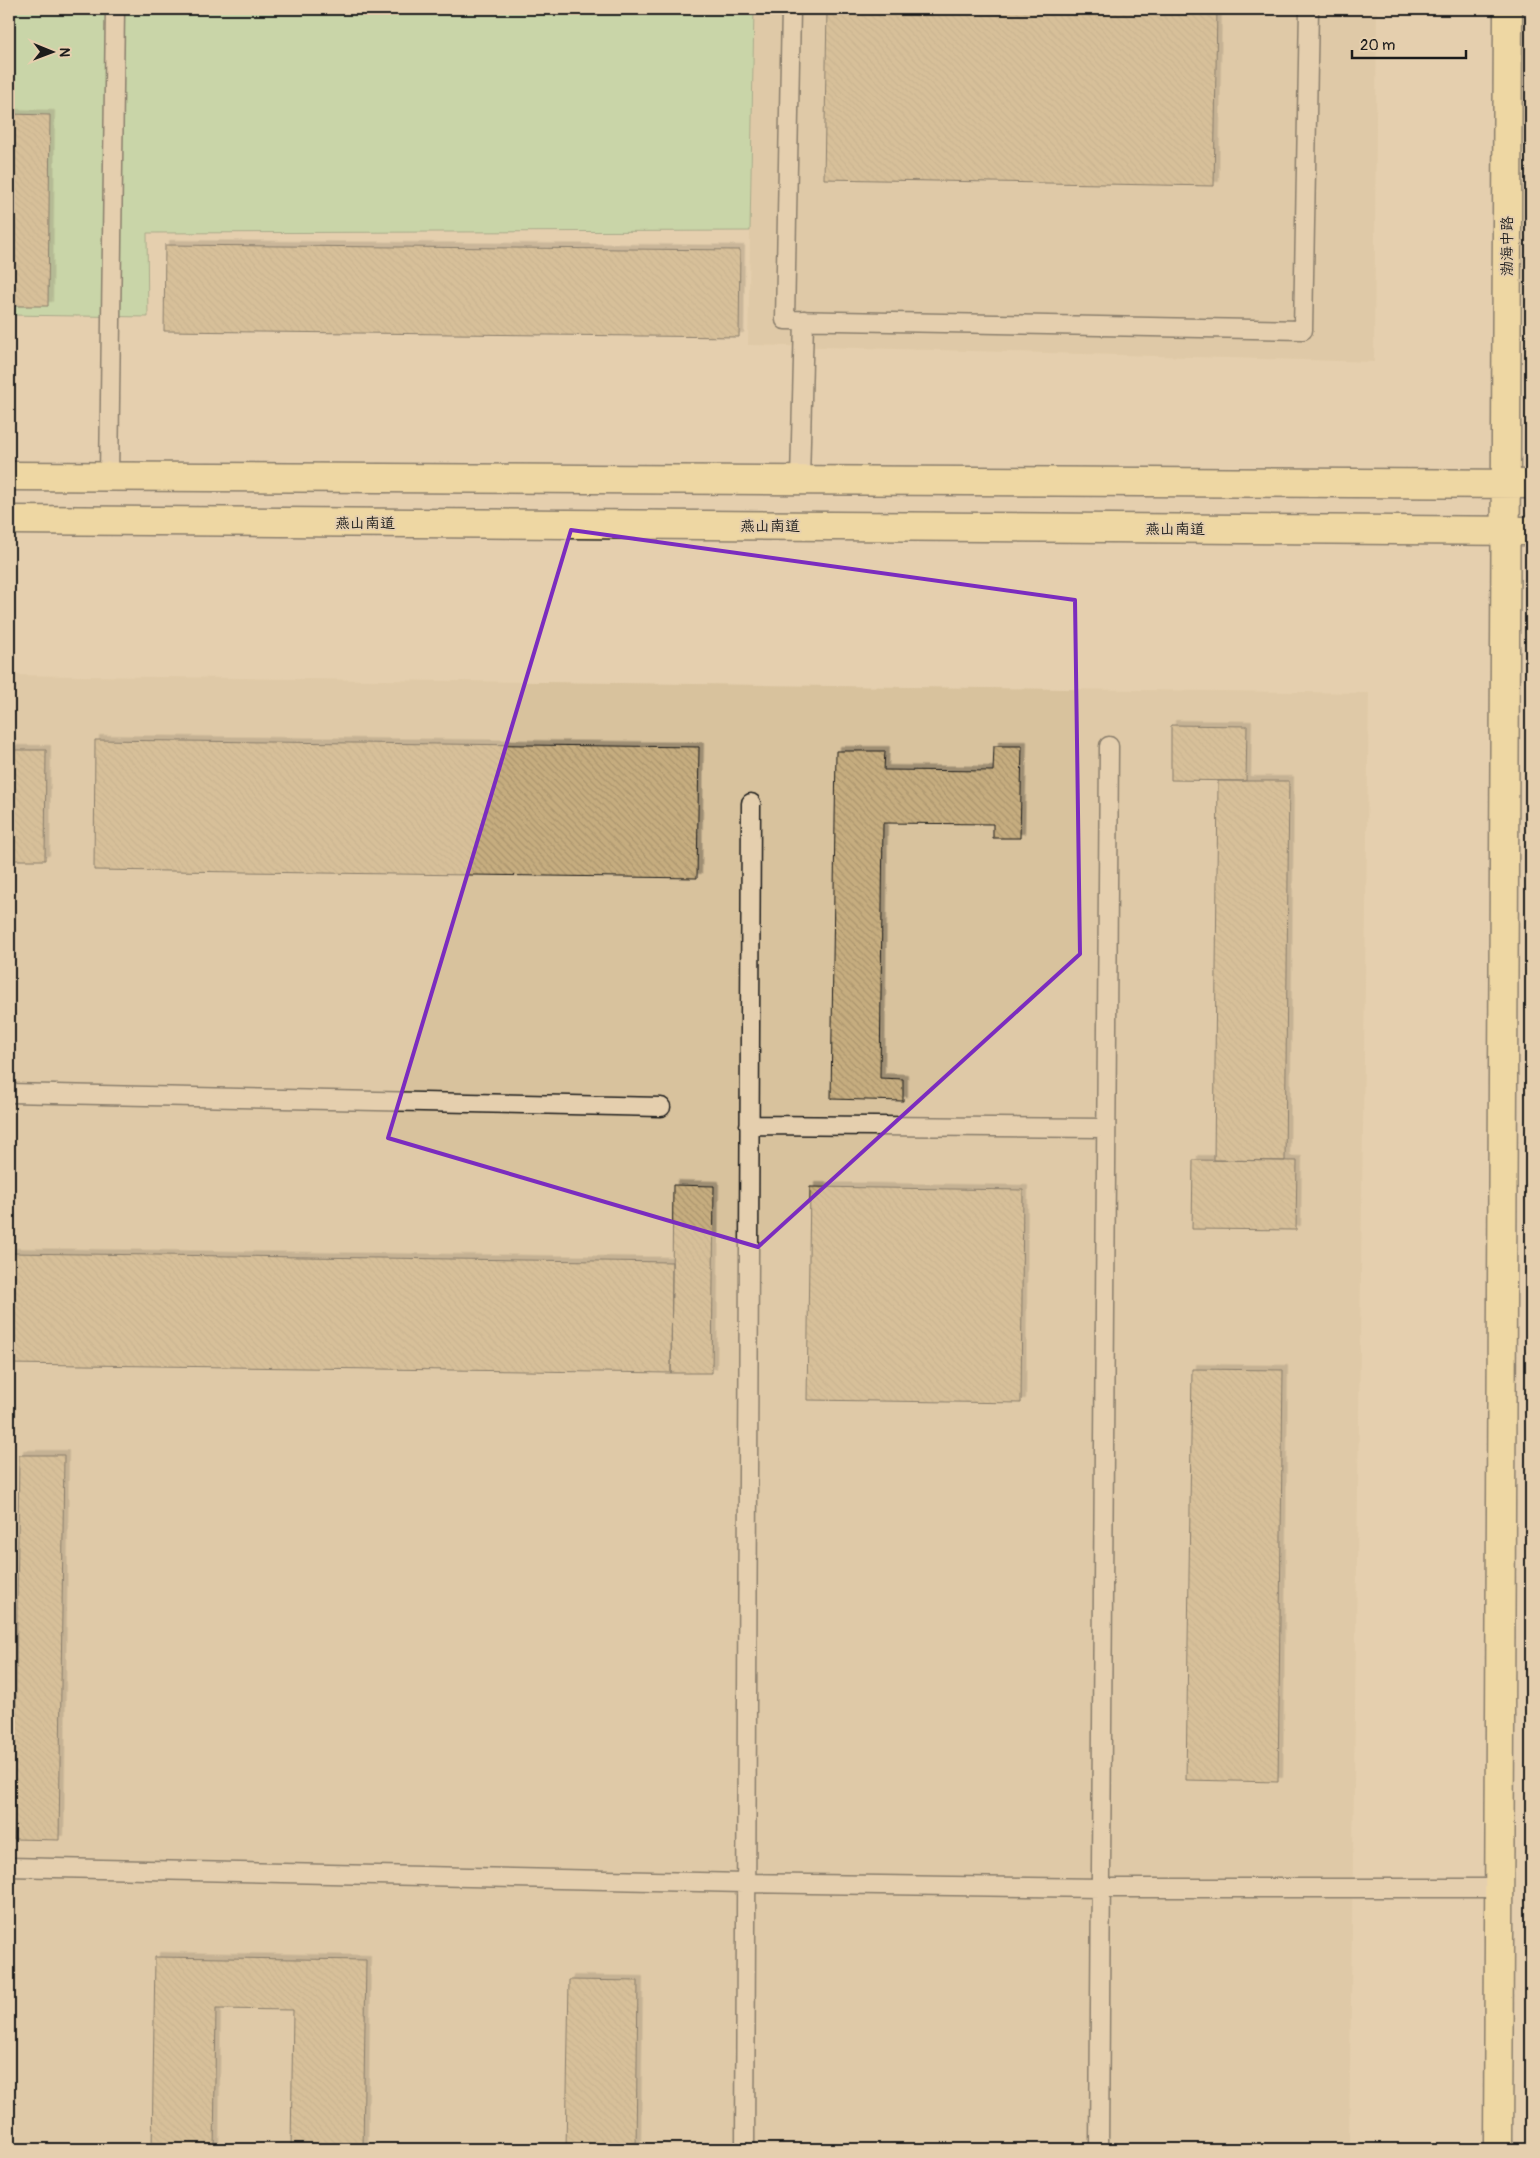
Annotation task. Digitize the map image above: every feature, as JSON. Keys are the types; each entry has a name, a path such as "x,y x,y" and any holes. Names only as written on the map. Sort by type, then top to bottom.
{"main road":[{"name":"渤海中路","path":"1498,2149 1499,1888 1519,531 1508,9"},
{"path":"9,476 1519,484"},
{"name":"燕山南道","path":"9,520 1519,531"}],"lane":[{"path":"109,477 115,9"},
{"path":"791,9 785,320 1302,330 1309,9"},
{"path":"800,480 804,320"},
{"path":"1099,2149 1109,746"},
{"path":"745,2149 751,803"},
{"path":"9,1094 661,1107"},
{"path":"749,1125 1106,1128"},
{"path":"9,1867 746,1883 1101,1888 1499,1888"}],"highlighted area":[{"path":"571,530 1075,600 1080,954 758,1247 388,1138"}],"shaded area":[{"path":"754,9 1377,9 1374,362 748,345"},
{"path":"9,675 1369,693 1349,2149 9,2149"}],"green space":[{"path":"9,9 754,9 750,231 147,233 148,317 9,315"}],"building":[{"path":"827,9 1217,9 1214,186 824,179"},
{"path":"9,114 50,115 48,306 9,306"},
{"path":"165,245 740,250 739,337 164,331"},
{"path":"1171,725 1247,726 1246,781 1171,780"},
{"path":"95,740 699,747 697,878 94,870"},
{"path":"994,746 1022,746 1020,838 993,838 993,824 883,823 880,1078 903,1079 903,1101 831,1099 836,751 885,751 884,770 993,771"},
{"path":"9,750 46,750 45,860 9,860"},
{"path":"1218,781 1289,781 1285,1161 1214,1160"},
{"path":"1193,1160 1297,1161 1296,1230 1192,1229"},
{"path":"673,1185 714,1186 712,1373 671,1373"},
{"path":"810,1187 1023,1190 1021,1403 807,1400"},
{"path":"9,1253 672,1262 671,1373 9,1364"},
{"path":"1192,1369 1283,1370 1278,1782 1186,1780"},
{"path":"19,1455 64,1455 59,1840 14,1839"},
{"path":"155,1957 366,1960 363,2149 291,2149 293,2010 216,2009 214,2149 152,2149"},
{"path":"569,1980 638,1981 636,2149 566,2149"}]}
